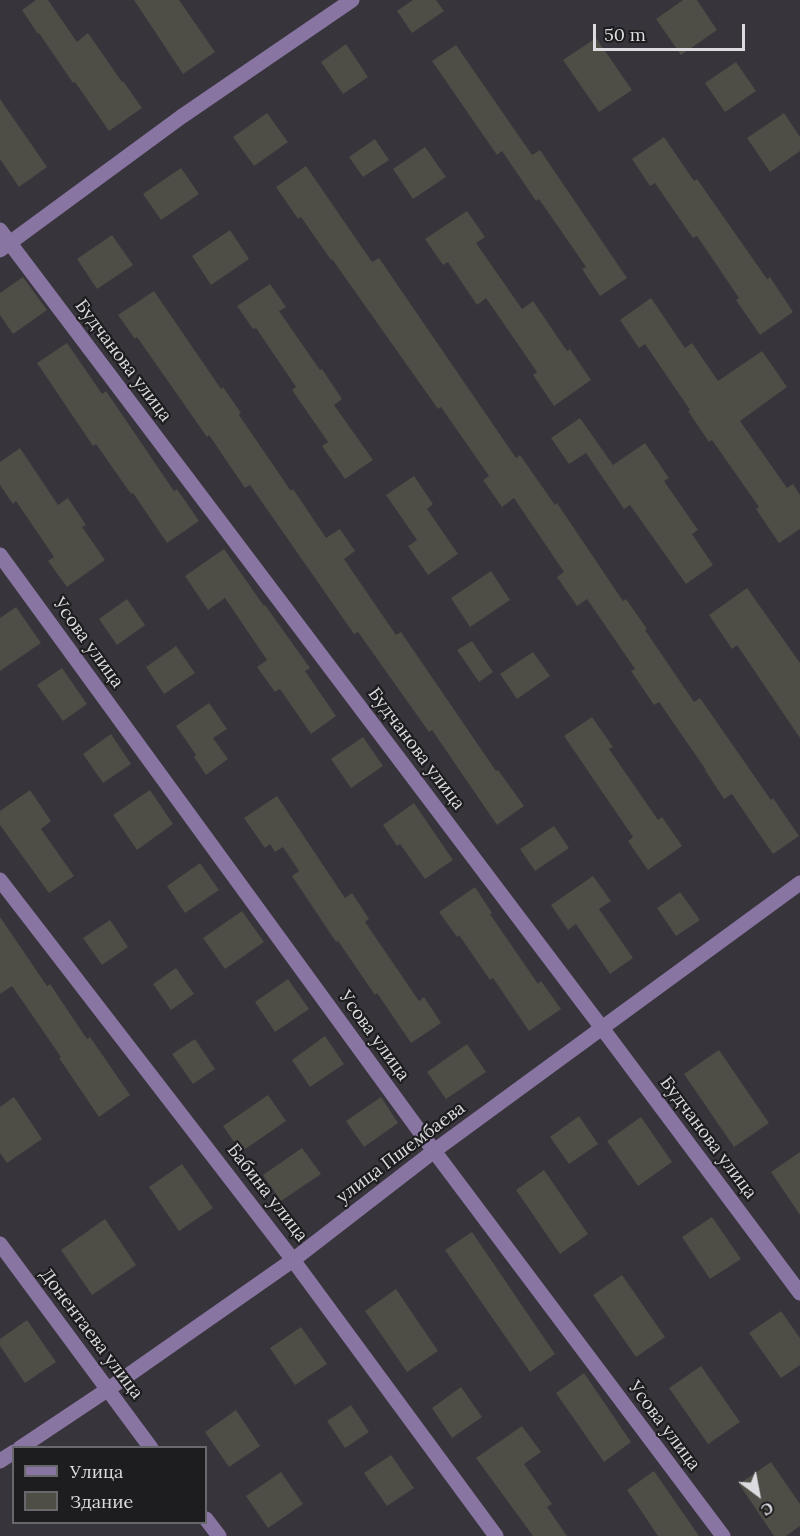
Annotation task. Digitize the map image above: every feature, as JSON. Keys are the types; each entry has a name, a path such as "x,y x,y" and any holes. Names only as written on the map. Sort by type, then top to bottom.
{"street":[{"path":"5,247 181,117 352,0"},
{"name":"Будчанова улица","path":"0,230 5,247 602,1028 800,1293"},
{"name":"Усова улица","path":"0,555 434,1151 723,1536"},
{"name":"Бабина улица","path":"0,880 293,1260 496,1536"},
{"name":"улица Пшембаева","path":"23,1446 293,1260 434,1151 800,883"},
{"name":"Донентаева улица","path":"0,1244 149,1446"},
{"path":"207,1520 219,1536"}],"building":[{"path":"36,0 48,0 77,42 88,33 142,108 109,131 22,10"},
{"path":"134,0 179,0 215,52 183,74"},
{"path":"413,0 436,0 444,11 412,33 397,11"},
{"path":"683,0 697,0 717,30 681,55 656,19"},
{"path":"596,38 632,90 599,112 563,60"},
{"path":"346,44 368,77 343,94 321,62"},
{"path":"456,45 532,155 540,150 627,278 600,296 582,269 586,267 539,199 536,201 502,151 497,155 432,61"},
{"path":"736,62 756,91 725,112 705,83"},
{"path":"0,99 47,167 19,187 0,159"},
{"path":"267,113 288,142 254,166 233,137"},
{"path":"784,113 800,137 800,151 770,172 747,138"},
{"path":"664,137 694,181 697,179 767,279 770,277 793,312 760,335 736,300 739,298 697,236 693,238 655,183 650,186 632,159"},
{"path":"375,139 389,160 363,177 349,157"},
{"path":"425,147 446,177 413,199 393,169"},
{"path":"306,166 372,262 379,258 516,458 520,455 555,505 557,503 623,601 626,599 647,629 645,630 694,702 700,698 799,836 773,854 732,794 724,799 659,702 654,705 631,671 635,669 587,599 577,606 557,577 564,572 514,498 502,507 483,480 489,476 441,407 438,409 332,259 301,217 298,219 276,187"},
{"path":"181,168 199,194 161,220 143,194"},
{"path":"467,211 485,237 476,243 522,309 533,301 567,351 570,349 591,380 554,406 533,375 537,372 486,298 477,305 448,262 443,265 425,239"},
{"path":"230,230 249,259 211,285 192,256"},
{"path":"112,235 133,265 97,289 77,259"},
{"path":"23,277 47,310 13,334 0,315 0,293"},
{"path":"270,284 286,307 279,311 342,399 334,405 373,460 345,479 322,446 328,442 292,390 296,387 256,328 253,329 237,306"},
{"path":"154,291 221,389 223,387 241,413 239,415 291,491 293,489 326,538 340,529 355,551 344,559 396,635 401,632 496,771 498,770 524,806 497,825 432,730 429,732 358,632 354,634 250,485 245,488 209,435 207,437 137,337 135,339 118,315"},
{"path":"651,298 685,348 692,343 718,381 762,351 787,387 740,421 787,488 793,484 800,495 800,529 779,543 756,509 759,507 712,440 709,442 645,344 639,348 620,320"},
{"path":"67,343 102,394 106,391 174,491 177,489 199,521 167,543 96,444 93,446 37,363"},
{"path":"580,418 613,465 645,443 669,478 664,481 698,530 692,534 713,565 686,584 630,505 624,509 586,453 569,464 551,438"},
{"path":"20,448 58,505 68,498 86,525 82,527 105,560 67,587 48,561 54,557 16,501 13,504 0,485 0,462"},
{"path":"414,476 433,504 427,509 458,554 428,575 408,546 417,540 386,495"},
{"path":"224,549 310,668 305,671 336,716 311,734 280,689 275,692 257,667 267,660 225,598 208,610 185,576"},
{"path":"491,571 510,600 470,627 451,598"},
{"path":"747,588 800,663 800,738 737,645 732,649 709,615"},
{"path":"127,599 145,625 117,645 99,619"},
{"path":"16,607 41,643 0,671 0,618"},
{"path":"472,641 493,672 479,682 457,650"},
{"path":"176,646 195,673 164,694 146,667"},
{"path":"533,652 550,676 517,699 500,674"},
{"path":"62,668 87,704 63,721 37,685"},
{"path":"209,703 227,729 213,738 228,759 206,775 194,757 196,755 176,726"},
{"path":"592,717 613,747 609,749 658,820 662,817 682,846 648,870 628,841 633,837 564,736"},
{"path":"111,734 131,764 103,783 83,754"},
{"path":"363,737 383,766 351,788 331,759"},
{"path":"30,790 51,821 41,829 74,876 49,893 0,825 0,811"},
{"path":"150,790 173,824 137,850 113,815"},
{"path":"277,796 345,898 352,893 369,919 365,922 419,1001 424,997 441,1023 411,1043 377,993 375,995 338,941 336,942 292,876 299,871 283,847 275,852 270,844 265,848 244,818"},
{"path":"414,803 453,860 425,879 400,844 397,846 383,825"},
{"path":"554,826 569,848 535,871 520,849"},
{"path":"200,863 219,890 185,913 167,886"},
{"path":"593,876 611,901 599,909 633,958 610,974 576,924 568,930 551,905"},
{"path":"475,887 492,913 490,914 538,984 541,981 561,1009 529,1031 493,978 490,980 459,935 457,937 439,912"},
{"path":"680,892 700,920 676,936 657,908"},
{"path":"242,911 264,942 225,969 203,938"},
{"path":"0,917 47,986 50,984 87,1039 90,1037 130,1095 99,1117 12,986 0,994"},
{"path":"110,920 128,947 102,965 83,938"},
{"path":"176,968 194,994 171,1010 153,984"},
{"path":"288,979 309,1009 275,1032 255,1002"},
{"path":"325,1036 344,1064 310,1087 292,1060"},
{"path":"195,1039 215,1069 193,1084 172,1054"},
{"path":"467,1044 486,1072 446,1099 427,1072"},
{"path":"719,1050 769,1123 734,1147 684,1074"},
{"path":"268,1095 286,1121 241,1152 223,1126"},
{"path":"14,1097 42,1139 7,1163 0,1153 0,1107"},
{"path":"381,1097 398,1123 364,1147 346,1121"},
{"path":"579,1116 598,1144 569,1164 550,1137"},
{"path":"641,1117 672,1162 638,1186 607,1141"},
{"path":"302,1148 321,1174 281,1201 263,1175"},
{"path":"800,1152 800,1215 771,1172"},
{"path":"182,1164 213,1208 179,1231 149,1187"},
{"path":"544,1170 588,1234 560,1254 516,1190"},
{"path":"712,1217 741,1259 710,1279 682,1237"},
{"path":"105,1219 136,1265 92,1295 61,1250"},
{"path":"472,1232 555,1354 530,1372 445,1250"},
{"path":"622,1275 665,1337 636,1357 593,1295"},
{"path":"396,1289 438,1351 407,1372 365,1311"},
{"path":"781,1311 800,1338 800,1365 781,1378 749,1333"},
{"path":"27,1320 56,1362 25,1383 0,1346 0,1339"},
{"path":"301,1327 327,1364 295,1385 270,1348"},
{"path":"701,1366 740,1422 708,1444 669,1388"},
{"path":"584,1373 631,1442 604,1462 556,1393"},
{"path":"461,1387 482,1417 452,1438 432,1408"},
{"path":"351,1405 369,1432 345,1448 327,1421"},
{"path":"236,1410 260,1446 229,1467 205,1432"},
{"path":"522,1426 541,1452 524,1464 552,1504 547,1507 567,1536 533,1536 476,1458"},
{"path":"391,1455 414,1488 387,1506 364,1473"},
{"path":"771,1462 800,1504 800,1526 786,1536 774,1536 739,1484"},
{"path":"654,1471 699,1536 658,1536 627,1490"},
{"path":"281,1472 303,1504 268,1528 246,1496"}]}
